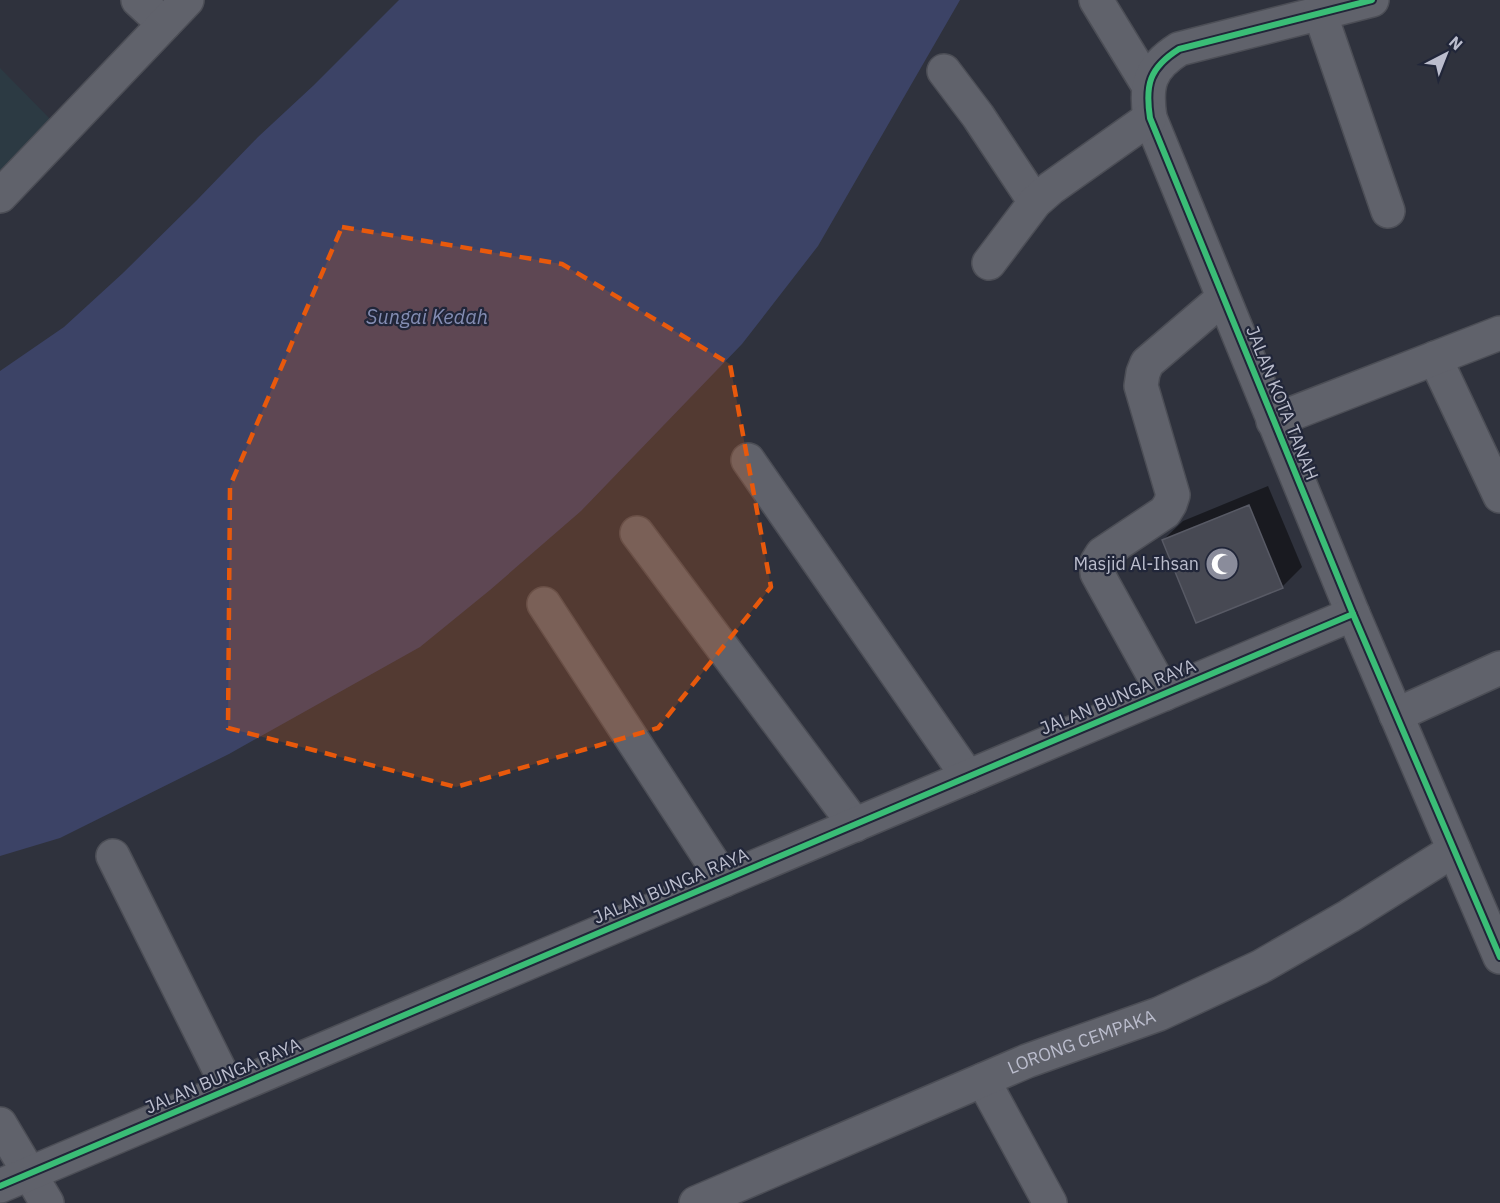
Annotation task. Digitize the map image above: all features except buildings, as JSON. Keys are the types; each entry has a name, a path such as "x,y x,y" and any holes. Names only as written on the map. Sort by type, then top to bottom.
{"street":[{"path":"138,0 164,24"},
{"path":"0,196 187,0"},
{"path":"1096,0 1148,85"},
{"path":"1148,85 1154,70 1165,57 1179,49 1271,12 1320,13 1372,0"},
{"path":"1320,13 1388,212"},
{"path":"944,71 978,116 1035,202"},
{"name":"JALAN KOTA TANAH","path":"1148,85 1147,100 1150,118 1353,614 1500,957"},
{"path":"989,263 1035,202 1051,188 1150,118"},
{"path":"1164,694 1097,573 1097,562 1102,554 1165,512 1170,504 1173,495 1141,386 1143,373 1147,363 1223,298"},
{"path":"1274,421 1500,333"},
{"path":"1435,358 1500,496"},
{"path":"748,460 968,777"},
{"path":"637,533 855,825"},
{"path":"544,604 724,880"},
{"name":"JALAN BUNGA RAYA","path":"0,1186 1353,614"},
{"path":"1396,715 1500,668"},
{"name":"LORONG CEMPAKA","path":"696,1203 1027,1061 1159,1014 1260,967 1349,916 1454,850"},
{"path":"113,856 228,1089"},
{"path":"983,1080 1050,1203"},
{"path":"0,1124 47,1203"}],"highlighted area":[{"path":"342,227 562,264 730,364 771,587 658,728 456,787 228,728 230,486"}],"shaded area":[{"path":"0,68 53,122 0,174"}],"water":[{"name":"Sungai Kedah","path":"399,0 960,0 818,246 742,344 581,511 420,647 229,754 60,838 0,856 0,371 64,327 123,273"}],"cycle path":[{"path":"1372,0 1179,49 1161,63 1151,78 1148,96 1150,118 1353,614 1500,957"},
{"path":"0,1186 1353,614"}],"place":[{"name":"Masjid Al-Ihsan","path":"1222,564"}]}
